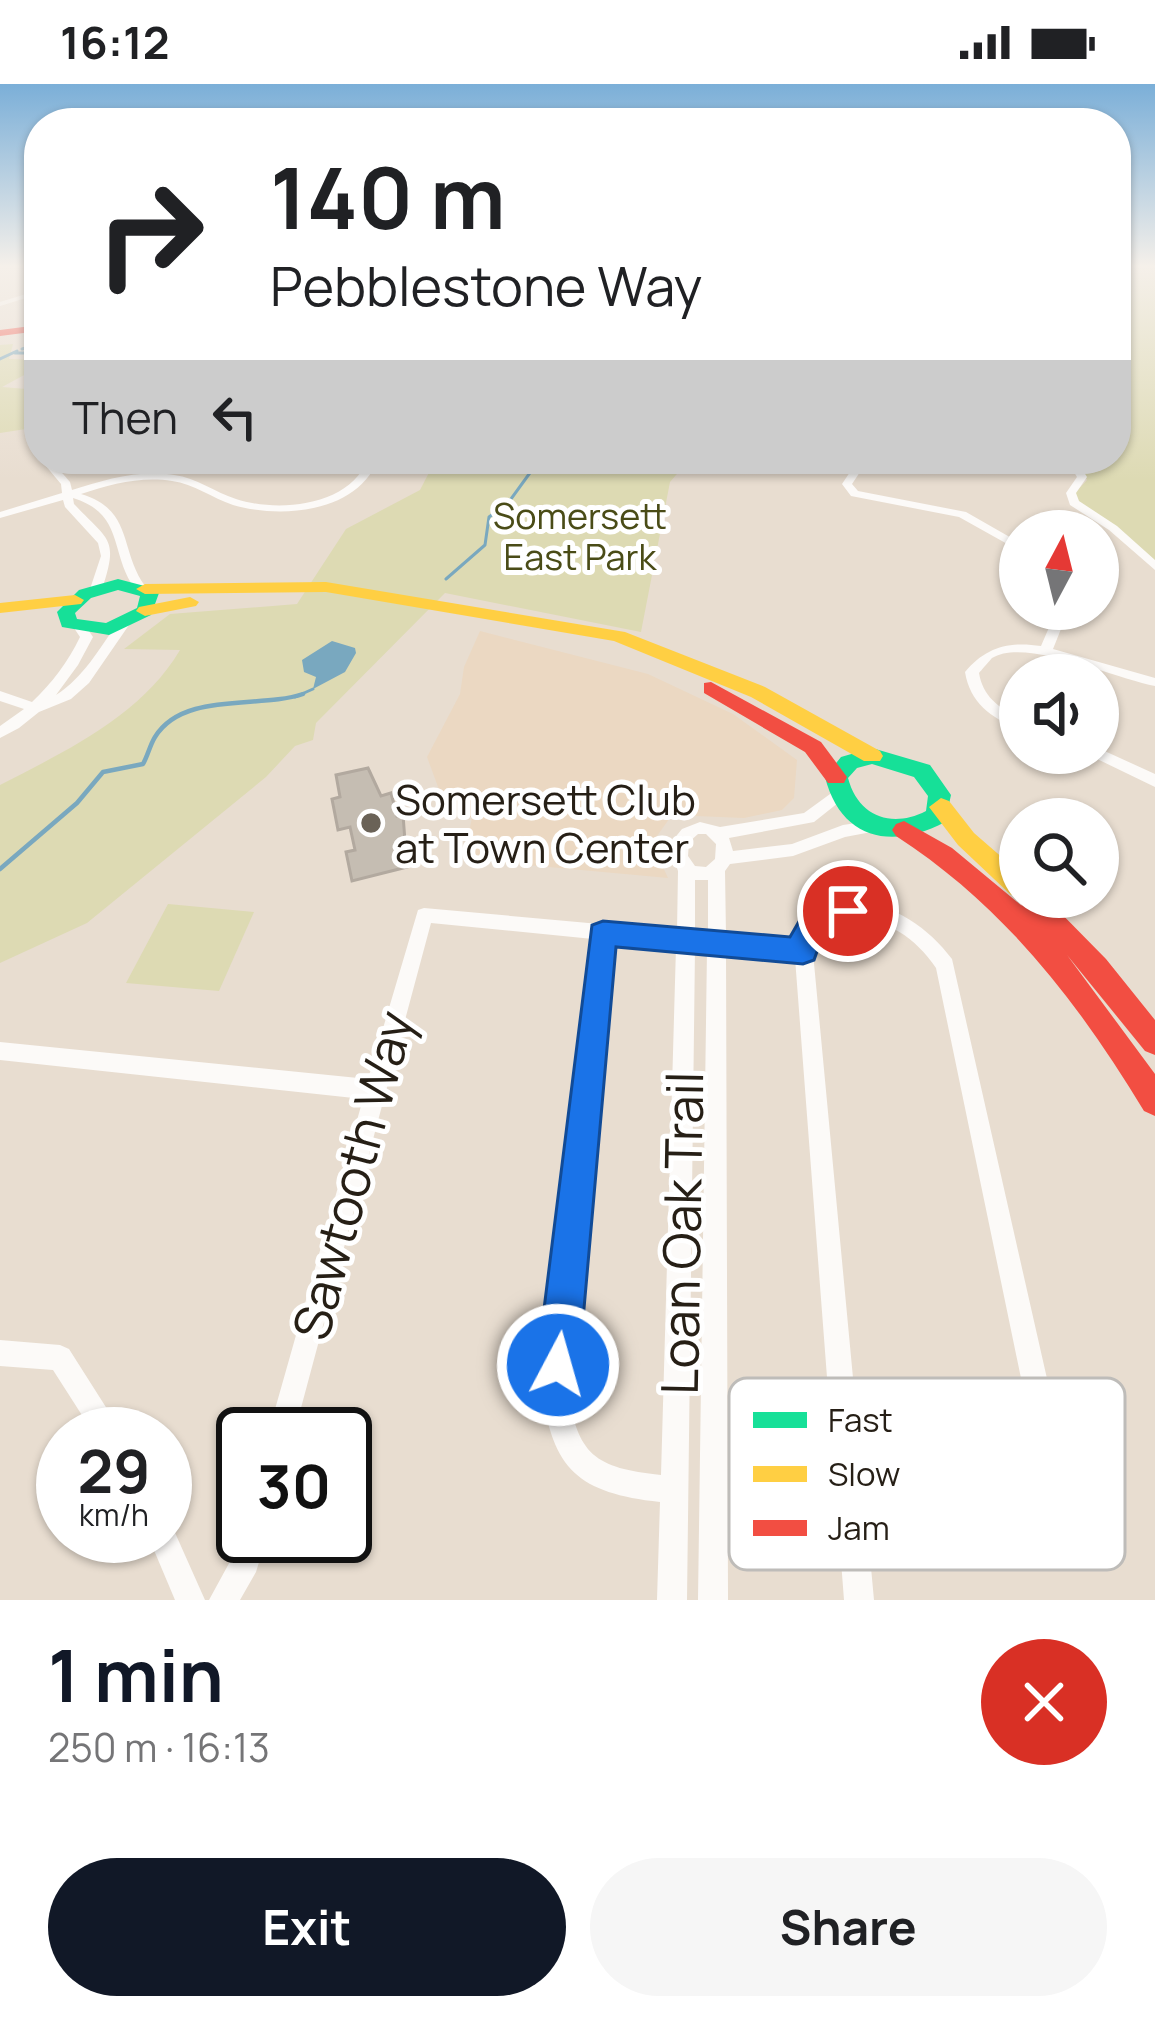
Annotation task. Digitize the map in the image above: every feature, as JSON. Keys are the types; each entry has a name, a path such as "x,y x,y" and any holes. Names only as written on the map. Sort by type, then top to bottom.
{"main road":[{"path":"0,623 138,603 326,587 618,636 758,692 872,756 922,771 940,794 941,807 966,839 999,869"},
{"path":"0,608 80,610 234,598 323,599 586,645 725,694 813,747 851,813 876,826 904,830 929,824 941,807"},
{"path":"836,786 849,762 872,756"},
{"path":"904,830 947,856 1055,963 1100,1017 1155,1101"},
{"path":"1049,918 1096,967 1155,1042"}],"street":[{"path":"57,474 72,494"},
{"path":"0,515 114,481 159,476 201,483 245,505 296,506 350,489 369,474"},
{"path":"854,474 847,484 855,494 962,514 999,536"},
{"path":"1080,474 1071,493 1074,503 1109,524 1155,566"},
{"path":"34,709 80,654 87,637 80,610 107,556 103,542 69,505 72,494"},
{"path":"0,506 72,494 91,498 126,540 129,576 138,603 84,680 66,696 34,709 0,733"},
{"path":"1046,649 1054,630"},
{"path":"999,710 981,698 973,672 995,652 1046,649 1121,676 1155,682"},
{"path":"0,696 34,709"},
{"path":"1119,763 1155,781"},
{"path":"836,786 808,818 714,834 693,831 679,839 675,851 687,867 722,863 793,850 876,826"},
{"path":"714,834 725,842 722,863"},
{"name":"Loan Oak Trail","path":"713,1600 717,943 722,863"},
{"name":"Loan Oak Trail","path":"672,1600 687,867"},
{"path":"841,1378 803,951 807,929 827,912 872,912 914,928 945,965 1034,1378"},
{"name":"Sawtooth Way","path":"288,1407 424,915 603,934"},
{"path":"675,1490 611,1484 569,1450 557,1418 555,1389 603,934 803,951"},
{"path":"0,1051 375,1090"},
{"path":"0,1353 60,1358 92,1407"},
{"path":"174,1563 190,1600"},
{"path":"224,1600 246,1563"},
{"path":"857,1570 859,1600"}],"shaded area":[{"path":"480,631 648,674 733,714 797,760 794,798 782,810 744,818 672,815 652,843 668,878 463,859 472,818 444,803 427,757 460,694 464,667"}],"green space":[{"path":"1131,338 1155,338 1155,564 1119,535 1119,510 1087,510 1076,501 1076,492 1087,480 1084,474 1131,474"},
{"path":"13,344 9,359 24,360 24,375 2,387 24,389 24,429 0,433 0,345"},
{"name":"Somersett East Park","path":"428,474 677,474 670,482 641,632 445,593 316,723 313,740 295,746 266,777 87,923 0,963 0,785 100,730 145,694 180,650 124,649 170,614 297,604 346,529 420,490"},
{"path":"168,904 254,912 219,991 126,983"}],"water":[{"path":"332,641 355,648 356,653 345,672 313,689 316,677 304,672 302,660"}],"building":[{"name":"Somersett Club at Town Center","path":"368,768 381,796 391,793 397,816 403,815 407,867 352,881 346,852 355,850 350,827 338,830 332,799 340,797 336,775"}],"waterway":[{"path":"0,359 17,351"},
{"path":"15,353 24,353"},
{"path":"446,579 485,545 489,517 508,503 529,474"},
{"path":"300,695 313,689"},
{"path":"0,869 77,803 103,772 143,764 155,737 184,713 300,695"},
{"path":"295,697 300,695"}],"traffic: fast":[{"path":"118,584 150,593 145,611 109,629 69,623 66,612 85,594 118,584"},
{"path":"872,756 922,771 940,795 937,816 889,829 860,819 849,808 836,777 849,762 872,756"}],"traffic: slow":[{"path":"145,589 326,587 618,636 758,692 872,756"},
{"path":"0,608 75,600"},
{"path":"145,611 190,602"},
{"path":"941,807 966,839 999,869"}],"traffic: jam":[{"path":"711,688 813,747 836,777"},
{"path":"904,830 980,883 1046,949 1104,1023 1155,1101"},
{"path":"1049,918 1096,967 1155,1042"}],"place":[{"name":"Somersett Club at Town Center","path":"371,823"}],"route":[{"path":"558,1365 603,934 803,951 807,929 815,920 827,912 848,911"}]}
